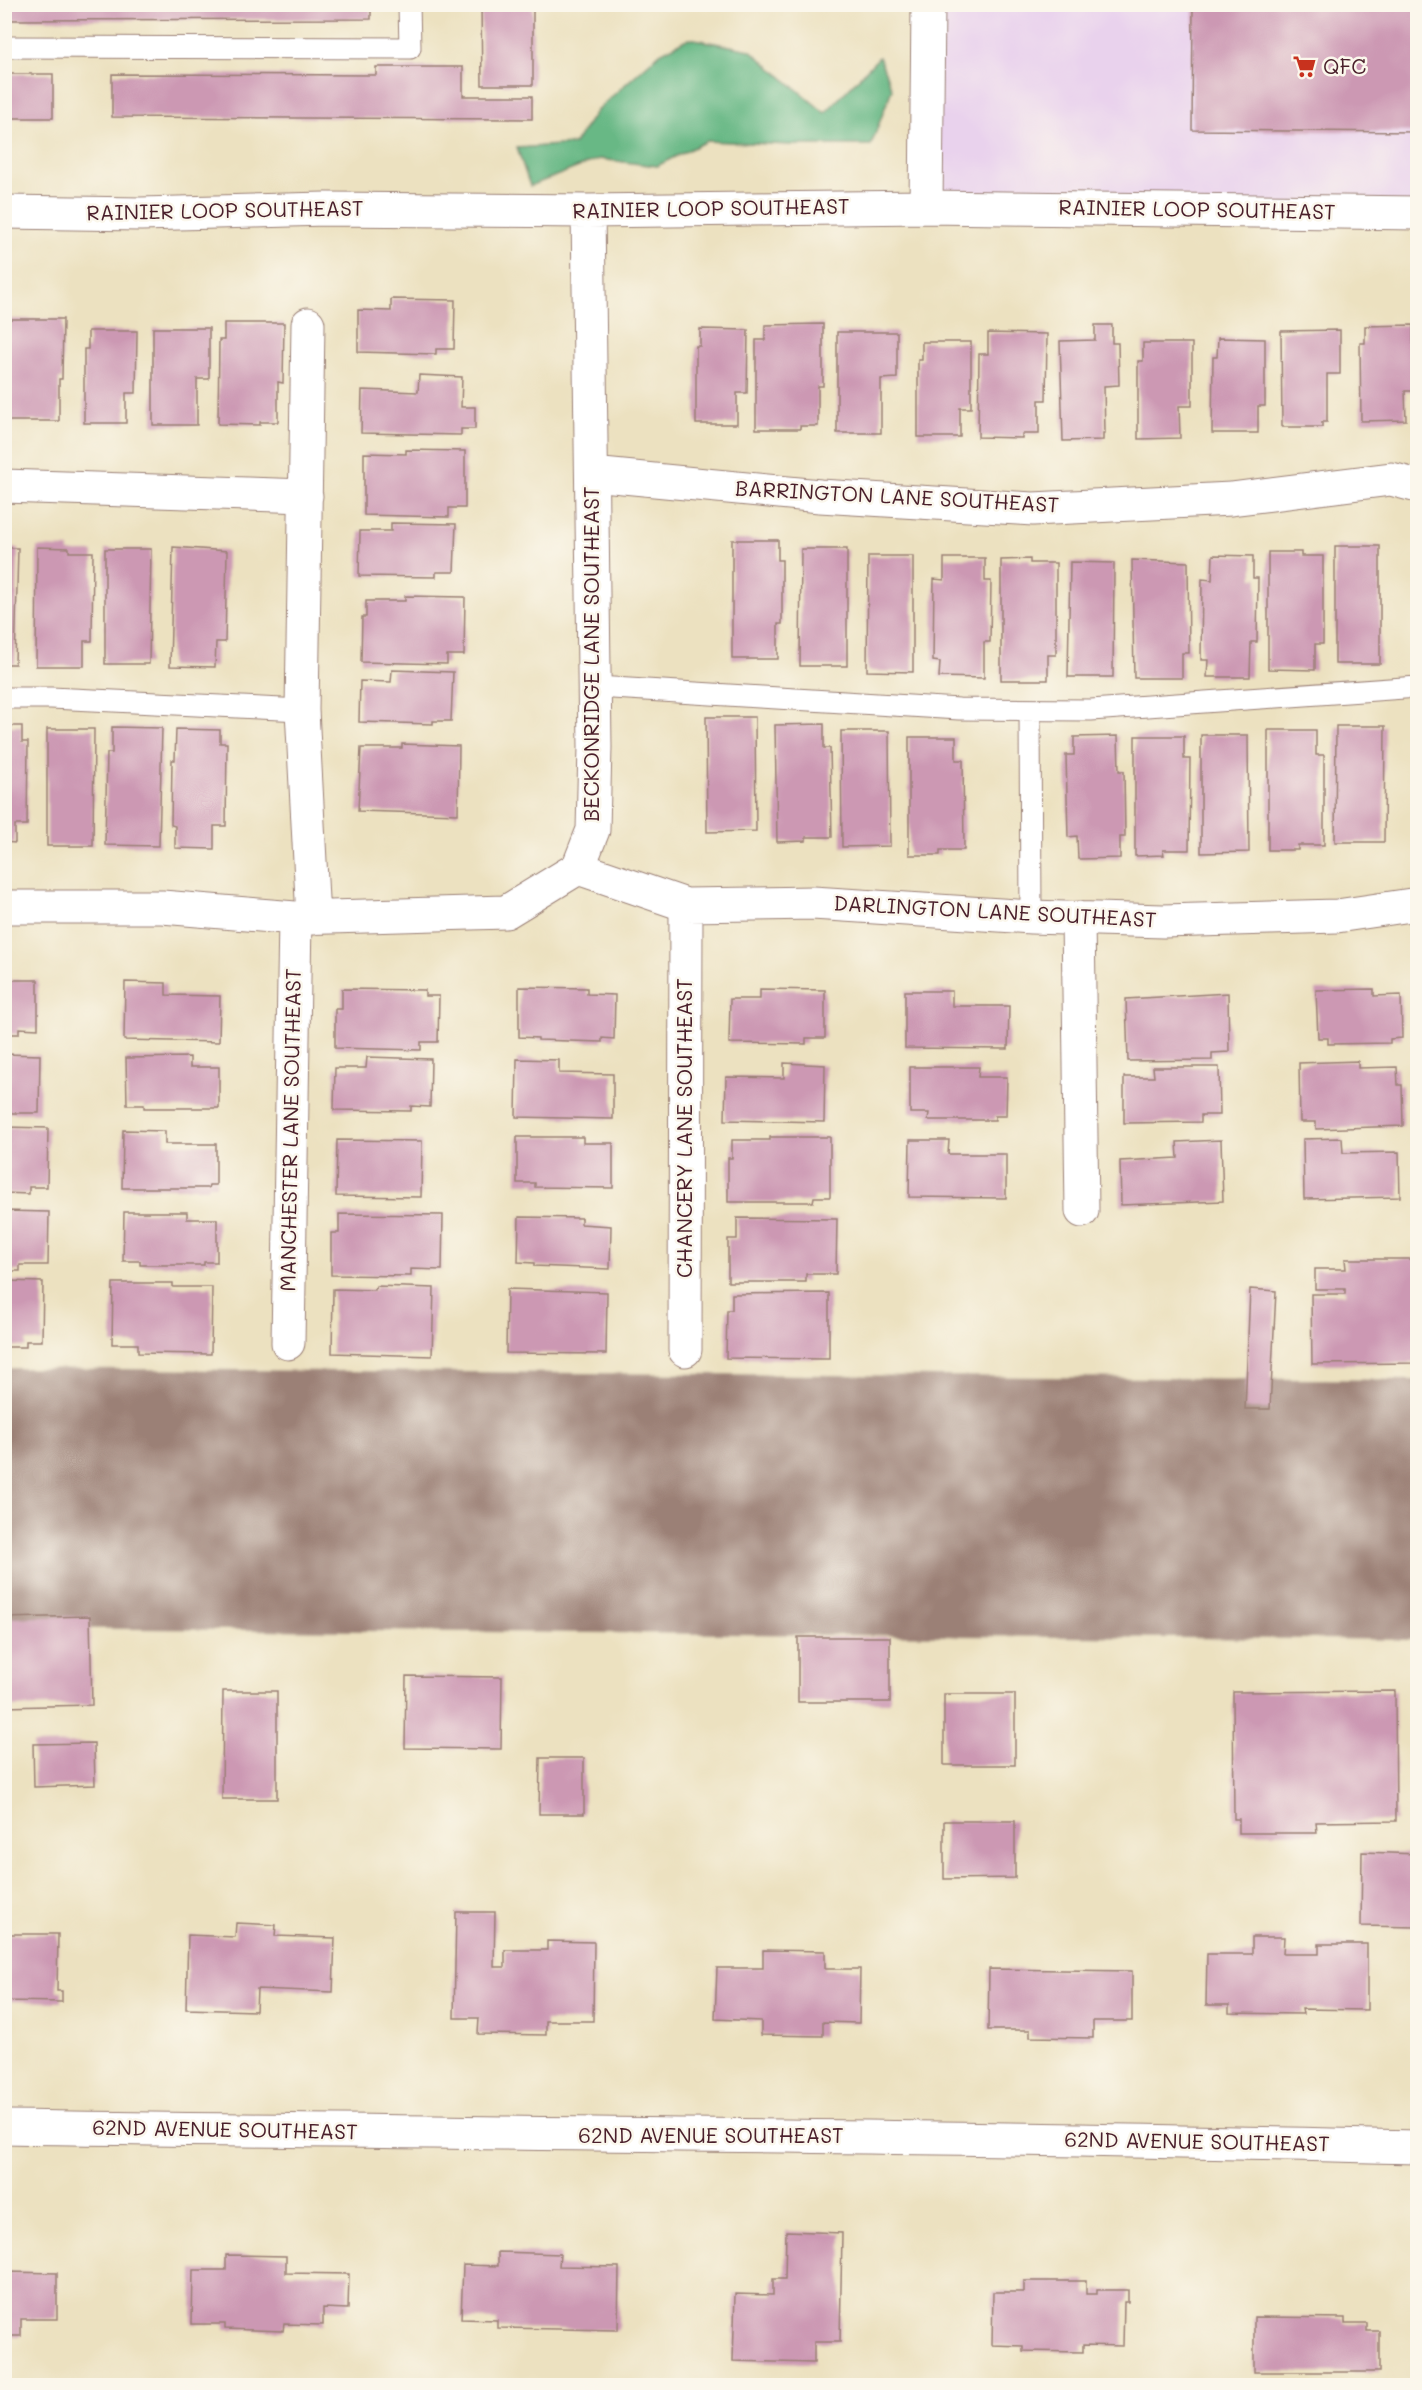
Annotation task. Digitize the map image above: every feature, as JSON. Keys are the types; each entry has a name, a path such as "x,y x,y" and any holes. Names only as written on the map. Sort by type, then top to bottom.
{"street":[{"path":"926,207 928,4"},
{"name":"RAINIER LOOP SOUTHEAST","path":"4,212 141,214 325,209 588,211 926,207 1418,213"},
{"name":"BECKONRIDGE LANE SOUTHEAST","path":"578,868 593,830 596,687 588,211"},
{"name":"MANCHESTER LANE SOUTHEAST","path":"288,1343 304,918 302,710 308,324"},
{"name":"BARRINGTON LANE SOUTHEAST","path":"592,474 820,496 1033,509 1231,499 1391,479 1418,486"},
{"path":"4,486 306,496"},
{"path":"4,907 162,907 304,918 506,912 578,868"},
{"name":"DARLINGTON LANE SOUTHEAST","path":"578,868 686,905 813,903 1030,917 1163,921 1337,916 1418,904"},
{"name":"CHANCERY LANE SOUTHEAST","path":"684,1350 686,905"},
{"path":"1078,918 1082,1211"},
{"name":"62ND AVENUE SOUTHEAST","path":"4,2127 1100,2139 1418,2147"}],"lane":[{"path":"4,47 410,48 409,4"},
{"path":"596,687 958,709 1030,710 1091,710 1418,687"},
{"path":"4,698 51,698 302,710"},
{"path":"1030,710 1030,917"}],"shaded area":[{"path":"928,5 1417,5 1417,212 926,207"}],"green space":[{"path":"689,38 750,50 825,113 879,57 892,89 871,145 790,145 706,141 657,166 599,159 530,186 517,148 574,144 598,109 660,53"}],"building":[{"path":"4,4 371,4 371,19 4,20"},
{"path":"481,4 533,4 533,85 482,85"},
{"name":"QFC","path":"1193,4 1418,4 1418,132 1192,130"},
{"path":"376,67 463,67 463,96 532,96 532,119 112,117 112,74 376,75"},
{"path":"4,74 53,74 53,118 4,118"},
{"path":"391,299 455,300 454,349 436,349 436,354 358,352 358,310 391,311"},
{"path":"4,319 63,319 59,421 4,421"},
{"path":"224,323 284,323 283,383 278,382 278,422 260,422 260,425 218,424 219,340 224,340"},
{"path":"823,324 823,386 818,386 818,426 800,426 800,429 756,429 756,340 765,340 765,325"},
{"path":"1095,325 1112,325 1112,343 1118,343 1119,385 1104,386 1105,433 1103,433 1103,440 1063,441 1060,341 1095,340"},
{"path":"1413,325 1413,391 1405,391 1406,420 1361,421 1360,343 1365,343 1365,326"},
{"path":"153,328 209,328 209,379 197,379 197,425 153,425"},
{"path":"700,329 748,330 747,393 737,393 737,424 696,424 696,346 700,346"},
{"path":"1340,330 1340,374 1327,374 1327,422 1322,422 1322,427 1282,427 1281,331"},
{"path":"88,331 137,331 136,393 126,393 126,423 84,423 84,349 88,349"},
{"path":"837,332 897,332 897,378 881,379 881,433 837,433"},
{"path":"988,333 1047,334 1046,400 1039,400 1039,434 1022,434 1022,438 978,437 979,354 988,354"},
{"path":"1218,338 1265,339 1265,406 1258,406 1258,433 1212,433 1213,357 1217,357"},
{"path":"922,342 971,342 971,408 960,408 960,437 918,437 918,360 922,360"},
{"path":"1143,343 1192,343 1192,406 1179,406 1180,438 1138,439 1138,361 1143,361"},
{"path":"419,375 462,377 461,407 475,407 475,429 461,429 461,435 361,433 362,390 418,392"},
{"path":"406,450 465,451 465,508 449,508 449,517 364,515 364,453 406,454"},
{"path":"391,523 456,524 454,572 436,572 436,577 359,576 360,531 391,531"},
{"path":"732,540 778,540 778,560 782,560 782,624 778,624 778,659 732,659"},
{"path":"1335,546 1380,546 1380,664 1335,664"},
{"path":"37,547 69,548 69,552 93,552 92,641 84,641 84,666 36,666"},
{"path":"173,547 227,551 225,642 216,642 215,667 170,666"},
{"path":"4,548 18,548 15,664 4,664"},
{"path":"105,549 151,549 149,664 105,664"},
{"path":"801,549 847,549 847,666 800,666"},
{"path":"1268,552 1301,552 1301,556 1323,556 1323,644 1315,644 1315,670 1268,669"},
{"path":"1213,555 1253,556 1253,578 1258,578 1257,642 1251,642 1250,677 1207,677 1208,660 1201,660 1202,579 1212,580"},
{"path":"868,556 913,556 913,672 867,671"},
{"path":"944,558 985,558 985,581 991,581 990,642 984,642 984,678 939,677 940,662 933,661 934,579 944,580"},
{"path":"1030,559 1030,563 1056,563 1056,655 1048,655 1048,680 1001,680 1001,560"},
{"path":"1132,560 1188,562 1189,653 1182,653 1182,678 1134,678"},
{"path":"1070,562 1114,563 1113,677 1068,677"},
{"path":"405,596 465,597 464,655 447,655 447,664 361,662 362,617 366,617 366,601 405,601"},
{"path":"392,670 453,672 451,721 433,721 433,724 359,722 360,681 391,682"},
{"path":"706,717 755,717 756,831 707,832"},
{"path":"824,724 824,748 830,748 832,837 806,837 806,841 777,842 775,725"},
{"path":"4,726 22,726 22,742 28,742 27,825 15,825 15,843 4,842"},
{"path":"1336,726 1385,726 1384,842 1335,842"},
{"path":"112,727 162,728 159,846 105,845 107,753 112,753"},
{"path":"47,729 94,729 93,846 47,846"},
{"path":"176,729 220,730 220,743 227,743 226,826 214,826 214,849 175,848 175,826 171,825 172,760 175,760"},
{"path":"1268,730 1316,730 1316,755 1324,755 1324,845 1298,845 1298,850 1268,850"},
{"path":"841,731 889,731 890,846 842,847"},
{"path":"1201,735 1248,735 1249,852 1201,853"},
{"path":"1118,736 1119,771 1124,771 1125,837 1120,837 1120,858 1078,859 1077,836 1068,837 1066,755 1074,755 1074,737"},
{"path":"1135,736 1184,736 1184,759 1190,759 1189,850 1163,850 1164,855 1135,856"},
{"path":"909,737 956,737 956,760 963,760 964,850 940,850 940,855 909,855"},
{"path":"402,744 459,746 458,814 358,811 361,748 402,748"},
{"path":"4,980 38,980 38,1029 19,1028 19,1034 4,1034"},
{"path":"125,982 166,983 166,995 220,996 219,1042 124,1040"},
{"path":"519,987 587,988 587,994 615,995 614,1039 602,1038 602,1042 538,1040 538,1038 519,1037"},
{"path":"342,989 425,990 425,996 439,996 438,1042 421,1042 421,1050 335,1048 335,1009 342,1009"},
{"path":"760,989 825,990 825,1038 806,1038 806,1044 729,1043 730,999 760,999"},
{"path":"1374,989 1374,996 1401,995 1402,1038 1390,1039 1390,1043 1328,1044 1328,1038 1318,1038 1316,990"},
{"path":"905,991 952,991 952,1006 1009,1006 1008,1049 905,1048"},
{"path":"1228,993 1229,1052 1212,1053 1212,1060 1128,1061 1126,999"},
{"path":"4,1054 40,1055 39,1113 4,1113"},
{"path":"190,1057 190,1067 219,1067 219,1108 144,1108 144,1105 127,1105 126,1058"},
{"path":"367,1057 431,1059 430,1107 411,1106 411,1111 334,1110 335,1068 366,1068"},
{"path":"517,1059 559,1060 559,1073 613,1074 613,1119 516,1117"},
{"path":"1358,1061 1358,1068 1397,1067 1398,1085 1402,1085 1403,1126 1316,1129 1316,1122 1300,1122 1299,1063"},
{"path":"784,1063 825,1065 824,1122 725,1120 726,1077 784,1078"},
{"path":"910,1067 979,1067 978,1077 1007,1077 1006,1116 995,1116 995,1120 928,1120 929,1113 910,1113"},
{"path":"1153,1067 1219,1067 1220,1115 1201,1115 1201,1122 1124,1123 1124,1077 1154,1077"},
{"path":"4,1127 48,1128 47,1187 29,1187 29,1194 4,1193"},
{"path":"123,1130 165,1131 165,1144 216,1144 216,1185 209,1185 208,1188 122,1188"},
{"path":"517,1137 583,1137 583,1143 613,1143 613,1188 535,1187 535,1183 517,1183"},
{"path":"770,1137 830,1137 830,1197 814,1197 813,1202 728,1202 728,1158 732,1158 732,1140 770,1140"},
{"path":"1342,1138 1343,1153 1399,1152 1400,1197 1304,1199 1303,1139"},
{"path":"337,1140 422,1141 421,1197 336,1196"},
{"path":"910,1140 949,1140 948,1154 1006,1154 1006,1198 909,1197"},
{"path":"1221,1140 1223,1201 1121,1205 1120,1161 1178,1158 1177,1142"},
{"path":"4,1211 49,1212 48,1265 20,1265 20,1271 4,1271"},
{"path":"124,1212 187,1212 187,1219 217,1219 217,1262 204,1262 204,1265 140,1265 140,1261 123,1261"},
{"path":"339,1214 443,1215 442,1270 411,1269 411,1276 331,1275 331,1233 339,1233"},
{"path":"519,1217 581,1218 581,1224 611,1226 610,1269 534,1266 534,1263 518,1262"},
{"path":"737,1218 837,1219 836,1274 806,1274 806,1282 728,1282 728,1239 737,1239"},
{"path":"1345,1259 1418,1259 1418,1363 1312,1364 1311,1294 1345,1294 1345,1289 1315,1289 1315,1269 1346,1269"},
{"path":"4,1281 43,1282 42,1341 26,1341 26,1347 4,1347"},
{"path":"113,1283 173,1283 173,1287 212,1287 211,1354 138,1353 138,1344 112,1344"},
{"path":"376,1286 434,1288 432,1356 332,1353 333,1289 375,1290"},
{"path":"507,1289 607,1292 606,1354 506,1353"},
{"path":"1250,1289 1276,1291 1270,1409 1245,1409"},
{"path":"829,1293 829,1359 726,1358 727,1310 732,1310 732,1294"},
{"path":"90,1616 92,1705 4,1707 4,1618"},
{"path":"798,1637 890,1637 890,1702 798,1702"},
{"path":"406,1676 502,1677 501,1749 405,1748"},
{"path":"223,1691 277,1691 277,1799 222,1799"},
{"path":"1395,1691 1396,1821 1316,1822 1317,1833 1239,1833 1239,1819 1234,1819 1233,1692"},
{"path":"944,1694 1015,1694 1015,1765 944,1765"},
{"path":"94,1743 95,1785 34,1787 33,1744"},
{"path":"540,1758 584,1758 584,1814 539,1814"},
{"path":"944,1821 1015,1821 1015,1878 944,1879"},
{"path":"1362,1852 1418,1854 1418,1927 1361,1926"},
{"path":"5,1910 7,1910 7,1934 58,1934 57,1991 62,1991 62,2002 4,2001"},
{"path":"456,1912 495,1912 494,1967 505,1967 505,1950 547,1950 547,1941 594,1942 593,2021 546,2021 546,2035 478,2034 479,2018 454,2018"},
{"path":"236,1923 276,1925 275,1936 335,1938 333,1992 257,1989 256,2011 186,2009 188,1935 235,1937"},
{"path":"1252,1937 1284,1937 1283,1954 1319,1954 1319,1944 1367,1944 1367,2010 1302,2009 1303,2014 1229,2013 1229,2005 1206,2005 1207,1954 1252,1954"},
{"path":"763,1950 825,1951 825,1969 860,1969 859,2023 823,2022 823,2036 761,2035 761,2021 715,2019 717,1968 763,1968"},
{"path":"989,1969 1132,1971 1132,2021 1093,2021 1093,2038 1030,2037 1030,2030 988,2030"},
{"path":"786,2231 842,2233 840,2342 814,2342 814,2363 733,2361 735,2294 773,2295 773,2279 785,2279"},
{"path":"498,2252 560,2254 559,2266 619,2267 618,2330 497,2328 497,2320 461,2319 463,2265 498,2266"},
{"path":"226,2255 286,2256 286,2273 349,2274 348,2309 323,2308 323,2325 284,2324 283,2331 225,2329 225,2324 192,2324 193,2270 226,2270"},
{"path":"4,2272 57,2273 57,2319 21,2319 21,2336 4,2336"},
{"path":"1024,2281 1086,2281 1086,2294 1097,2294 1097,2290 1128,2290 1128,2302 1124,2302 1123,2346 1083,2345 1083,2352 1023,2351 1023,2346 992,2345 993,2292 1024,2292"},
{"path":"1254,2317 1345,2318 1345,2323 1367,2323 1367,2331 1379,2331 1379,2372 1254,2372"}],"runway":[{"path":"4,1498 1418,1510"}],"place":[{"name":"QFC","path":"1305,67"}]}
